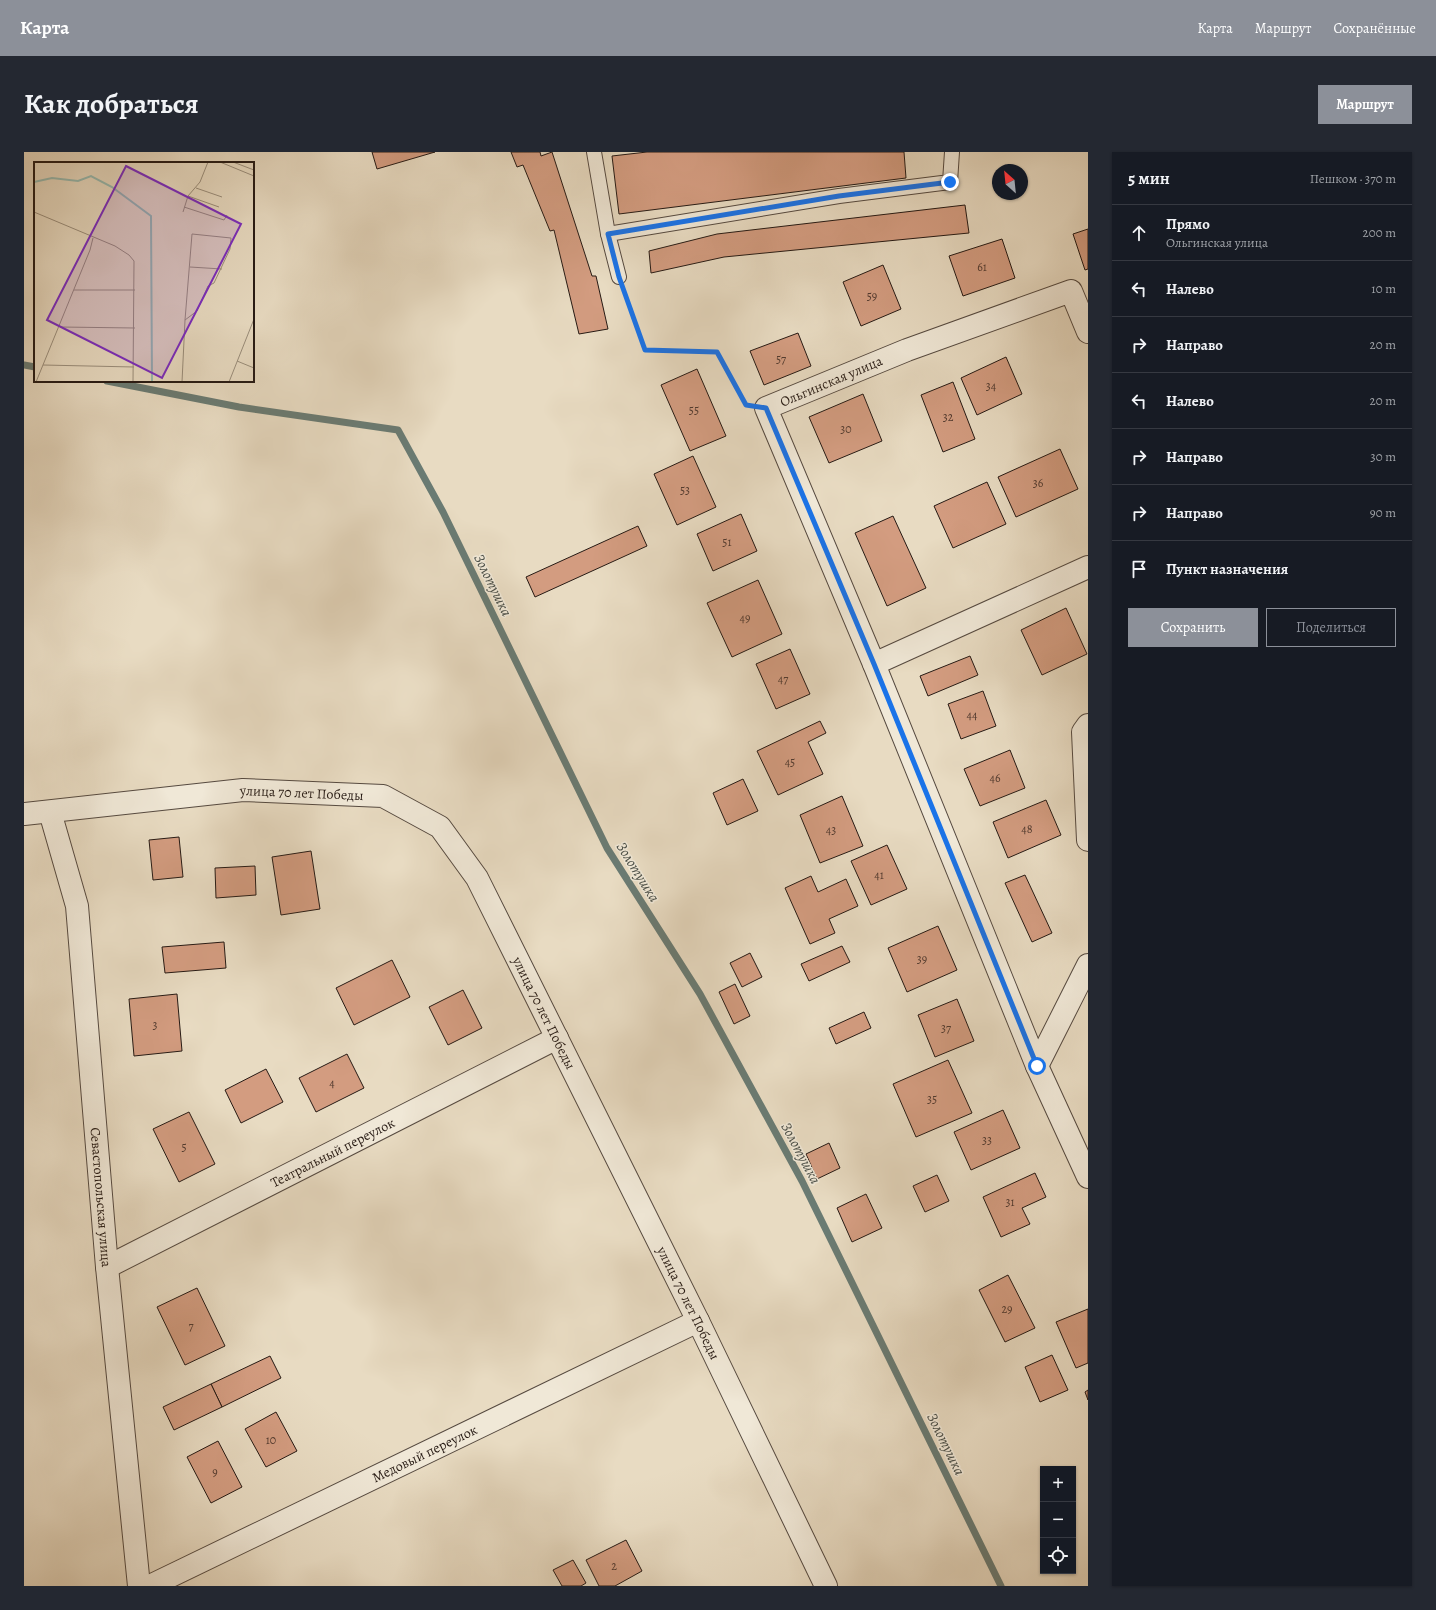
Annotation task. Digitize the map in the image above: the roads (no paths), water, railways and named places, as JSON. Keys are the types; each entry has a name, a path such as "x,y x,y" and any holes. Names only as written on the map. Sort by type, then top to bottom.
{"street":[{"name":"Ольгинская улица","path":"1088,332 1071,292 906,350 766,408 874,664 1037,1066 1088,1177"},
{"path":"874,664 1088,567"},
{"path":"1088,725 1083,732 1088,840"},
{"name":"улица 70 лет Победы","path":"24,814 243,790 383,796 440,827 477,878 698,1321 826,1586"},
{"name":"Севастопольская улица","path":"50,812 77,906 107,1267 139,1586"},
{"path":"1037,1066 1088,965"},
{"name":"Театральный переулок","path":"107,1267 557,1038"},
{"name":"Медовый переулок","path":"150,1586 698,1321"}],"lane":[{"path":"594,152 608,234 619,277"},
{"path":"608,234 839,196 950,182 952,152"}],"waterway":[{"name":"Золотушка","path":"24,365 34,367"},
{"name":"Золотушка","path":"112,382 239,407 398,430 443,512 607,848 700,994 802,1181 1001,1586"}]}
